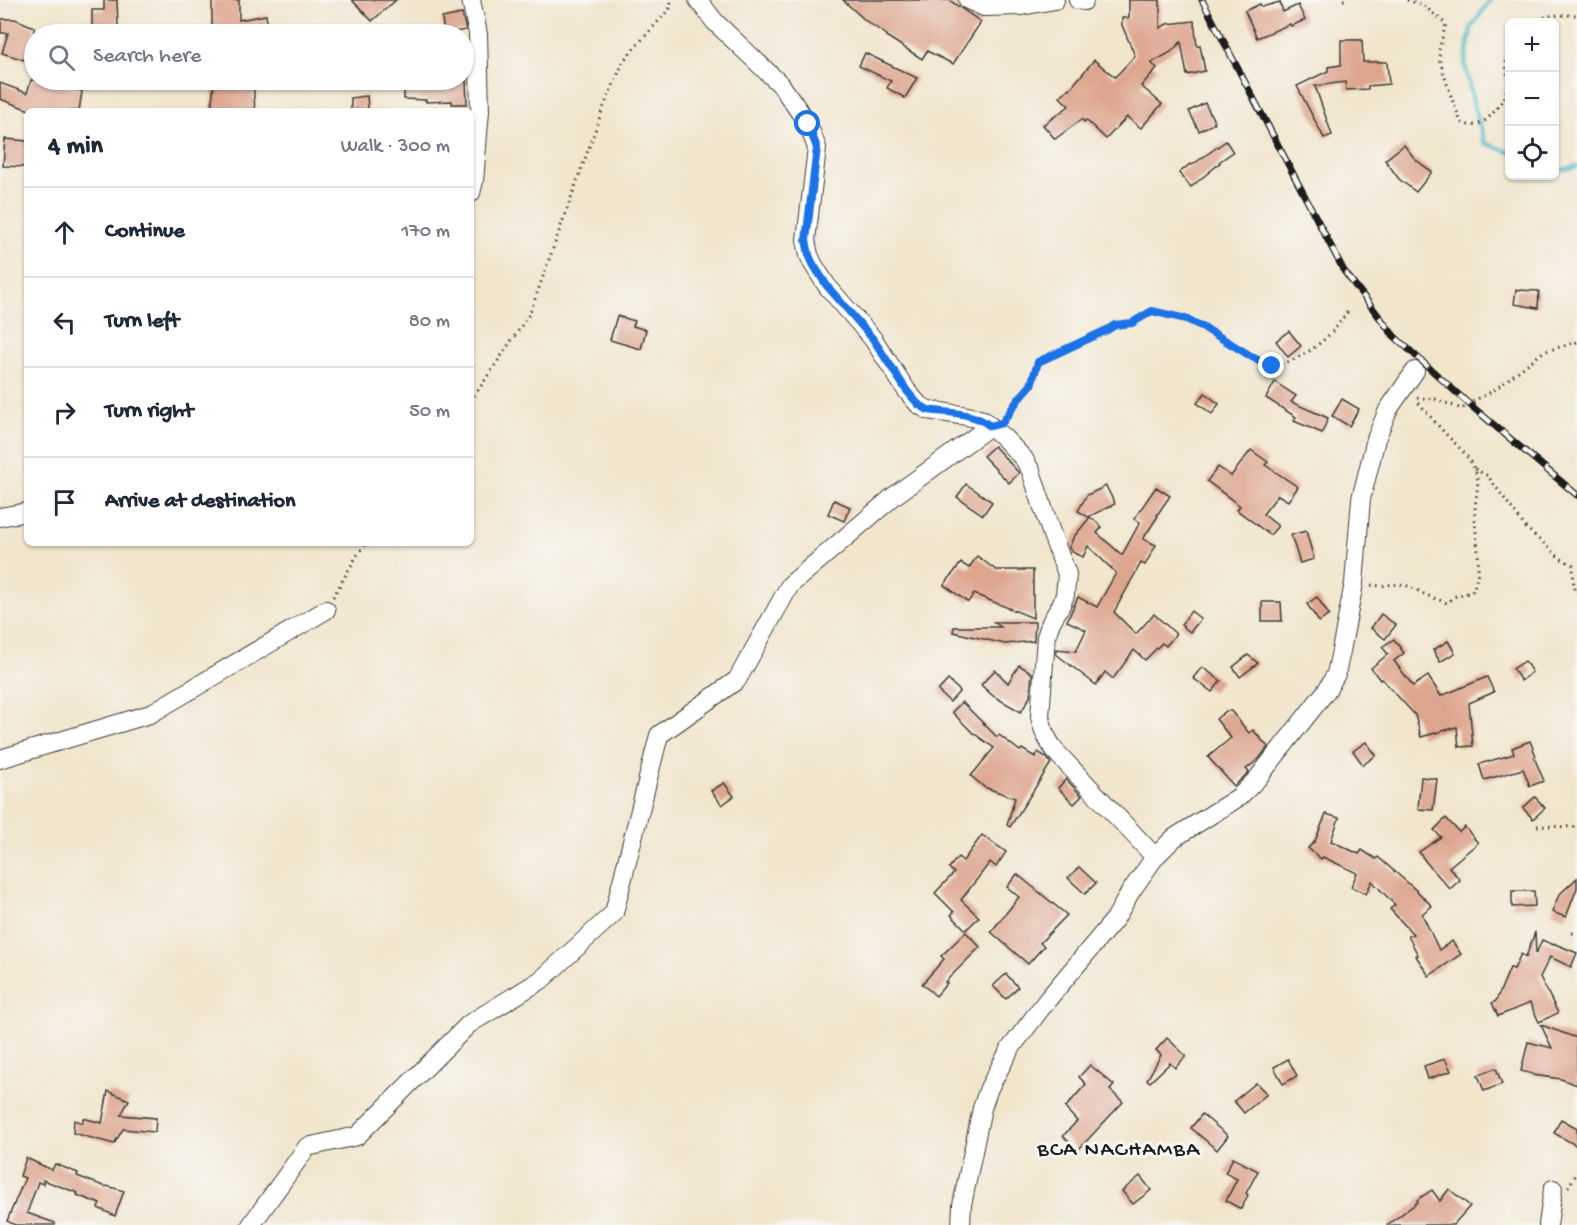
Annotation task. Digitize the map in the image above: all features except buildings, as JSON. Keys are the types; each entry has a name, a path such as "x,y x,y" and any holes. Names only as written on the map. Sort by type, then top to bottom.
{"street":[{"path":"471,0 478,34 480,111 474,181"},
{"path":"698,0 715,22 782,85 808,124 817,148 806,240 813,264 827,286 873,339 918,404 928,410 984,420 1024,459 1031,471 1067,574 1065,595 1046,637 1040,716 1042,728 1056,752 1155,857"},
{"path":"968,0 984,7 1021,6 1054,0"},
{"path":"1078,0 1084,1"},
{"path":"961,1225 962,1204 982,1108 989,1088 1010,1049 1115,919 1155,857 1174,838 1239,797 1257,779 1327,690 1336,674 1354,583 1361,499 1376,439 1388,410 1415,371"},
{"path":"251,1225 307,1147 357,1136 469,1024 542,980 614,913 659,735 737,680 790,585 894,496 990,426"},
{"path":"0,517 24,513"},
{"path":"0,759 150,714 326,610"},
{"path":"1548,1225 1553,1189"}],"path":[{"path":"474,397 530,313 602,111 624,60 670,8 671,0"},
{"path":"1407,0 1423,5 1446,24 1439,50 1440,62 1461,122 1471,126 1486,121 1505,94 1508,84 1507,72"},
{"path":"1544,18 1577,15"},
{"path":"990,426 1002,423 1031,385 1038,362 1115,325 1132,323 1152,311 1186,319 1264,364 1272,366 1298,358 1330,334 1348,311"},
{"path":"1354,583 1409,586 1447,603 1456,596 1472,592 1476,583 1479,560 1474,524 1478,481 1475,469 1415,398 1435,399 1462,409 1492,391 1543,352 1577,342"},
{"path":"1475,469 1488,476 1526,528 1560,558 1573,565 1574,591 1577,591"},
{"path":"326,610 359,552 365,546"},
{"path":"1537,826 1577,827"},
{"path":"1572,933 1577,934"}],"waterway":[{"path":"1490,0 1471,28 1465,64 1485,143 1505,150"},
{"path":"1559,170 1577,166"}],"railway":[{"path":"1202,0 1344,271 1394,336 1469,404 1577,495"}],"district":[{"name":"BCA NACHAMBA","path":"1119,1151"}],"route":[{"path":"808,124 817,148 806,240 809,255 827,286 873,339 907,391 922,407 928,410 975,417 984,420 990,426 1002,423 1031,385 1038,362 1115,325 1132,323 1152,311 1186,319 1264,364 1272,366"}]}
